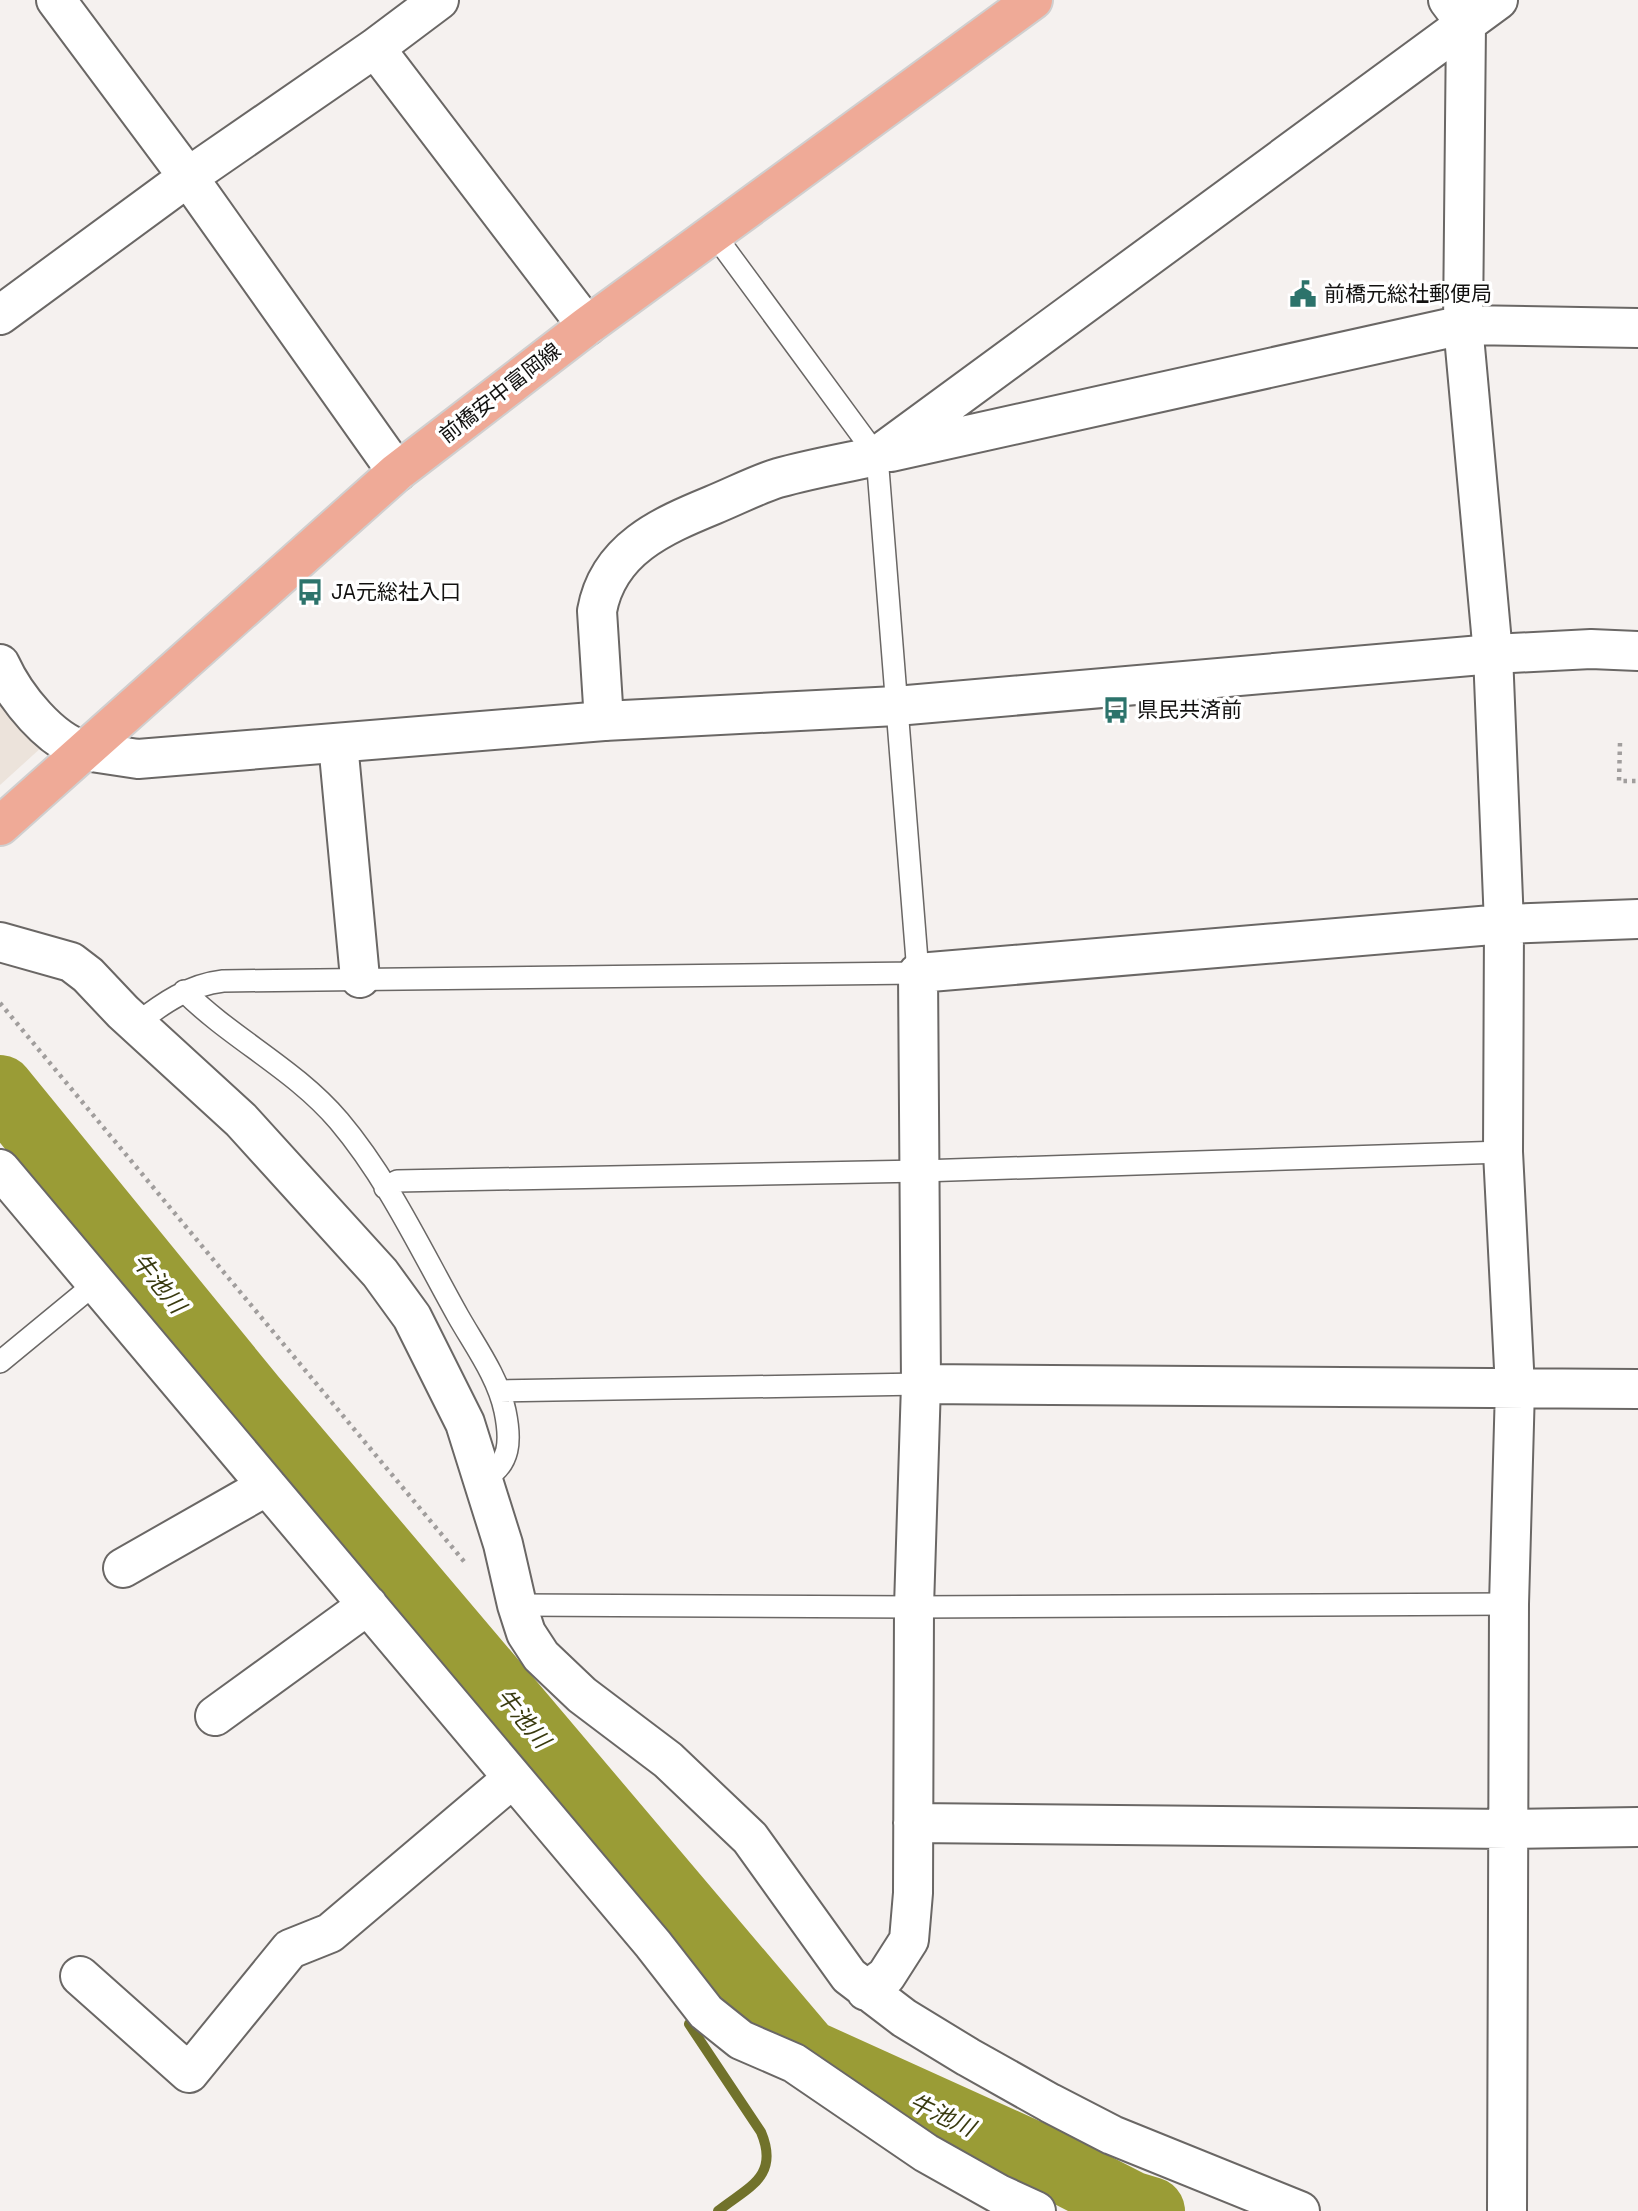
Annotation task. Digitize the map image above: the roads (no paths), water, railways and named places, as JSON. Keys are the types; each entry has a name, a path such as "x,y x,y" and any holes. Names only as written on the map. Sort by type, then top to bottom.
{"main road":[{"name":"前橋安中富岡線","path":"0,827 397,472 587,326 1033,0"}],"street":[{"path":"56,0 188,177 397,472"},
{"path":"0,315 188,177 375,48 439,0"},
{"path":"877,456 1457,12 1498,0"},
{"path":"1457,12 1463,325 1493,654 1504,924 1503,1152 1515,1388 1509,1604 1507,2211"},
{"path":"375,48 587,326"},
{"path":"604,721 597,611 600,594 623,559 658,529 776,479 1463,325 1638,328"},
{"path":"0,664 11,688 60,741 85,751 138,759 604,721 896,706 1493,654 1591,649 1638,651"},
{"path":"338,743 360,978"},
{"path":"866,1991 886,1976 909,1940 913,1893 914,1607 921,1384 918,973 1504,924 1638,919"},
{"path":"0,942 71,962 88,975 136,1024 241,1120 386,1281 412,1317 465,1423 503,1545 526,1633 541,1656 582,1695 668,1760 750,1838 849,1976 904,2018 968,2057 1112,2134 1300,2211"},
{"path":"0,1169 712,2018 741,2040 794,2063 926,2153 999,2194 1036,2211"},
{"path":"921,1384 1638,1389"},
{"path":"123,1568 267,1486"},
{"path":"215,1716 368,1605"},
{"path":"80,1976 189,2073 290,1949 330,1933 513,1778"},
{"path":"913,1823 1509,1829 1638,1827"}],"lane":[{"path":"136,1024 198,985 223,981 918,973 877,456 714,234"},
{"path":"184,992 314,1095 340,1122 386,1188 500,1391 508,1448 502,1466 482,1479"},
{"path":"386,1188 397,1181 921,1171 1503,1152"},
{"path":"0,1362 96,1283"},
{"path":"500,1391 921,1384"},
{"path":"517,1605 914,1607 1509,1604"}],"waterway":[{"name":"牛池川","path":"0,1089 252,1398 807,2053 1041,2159 1131,2205 1151,2211"},
{"path":"689,2024 761,2132 766,2147 767,2160 758,2179 718,2211"}],"place":[{"name":"前橋元総社郵便局","path":"1303,294"},
{"name":"JA元総社入口","path":"310,592"},
{"name":"県民共済前","path":"1116,710"}]}
